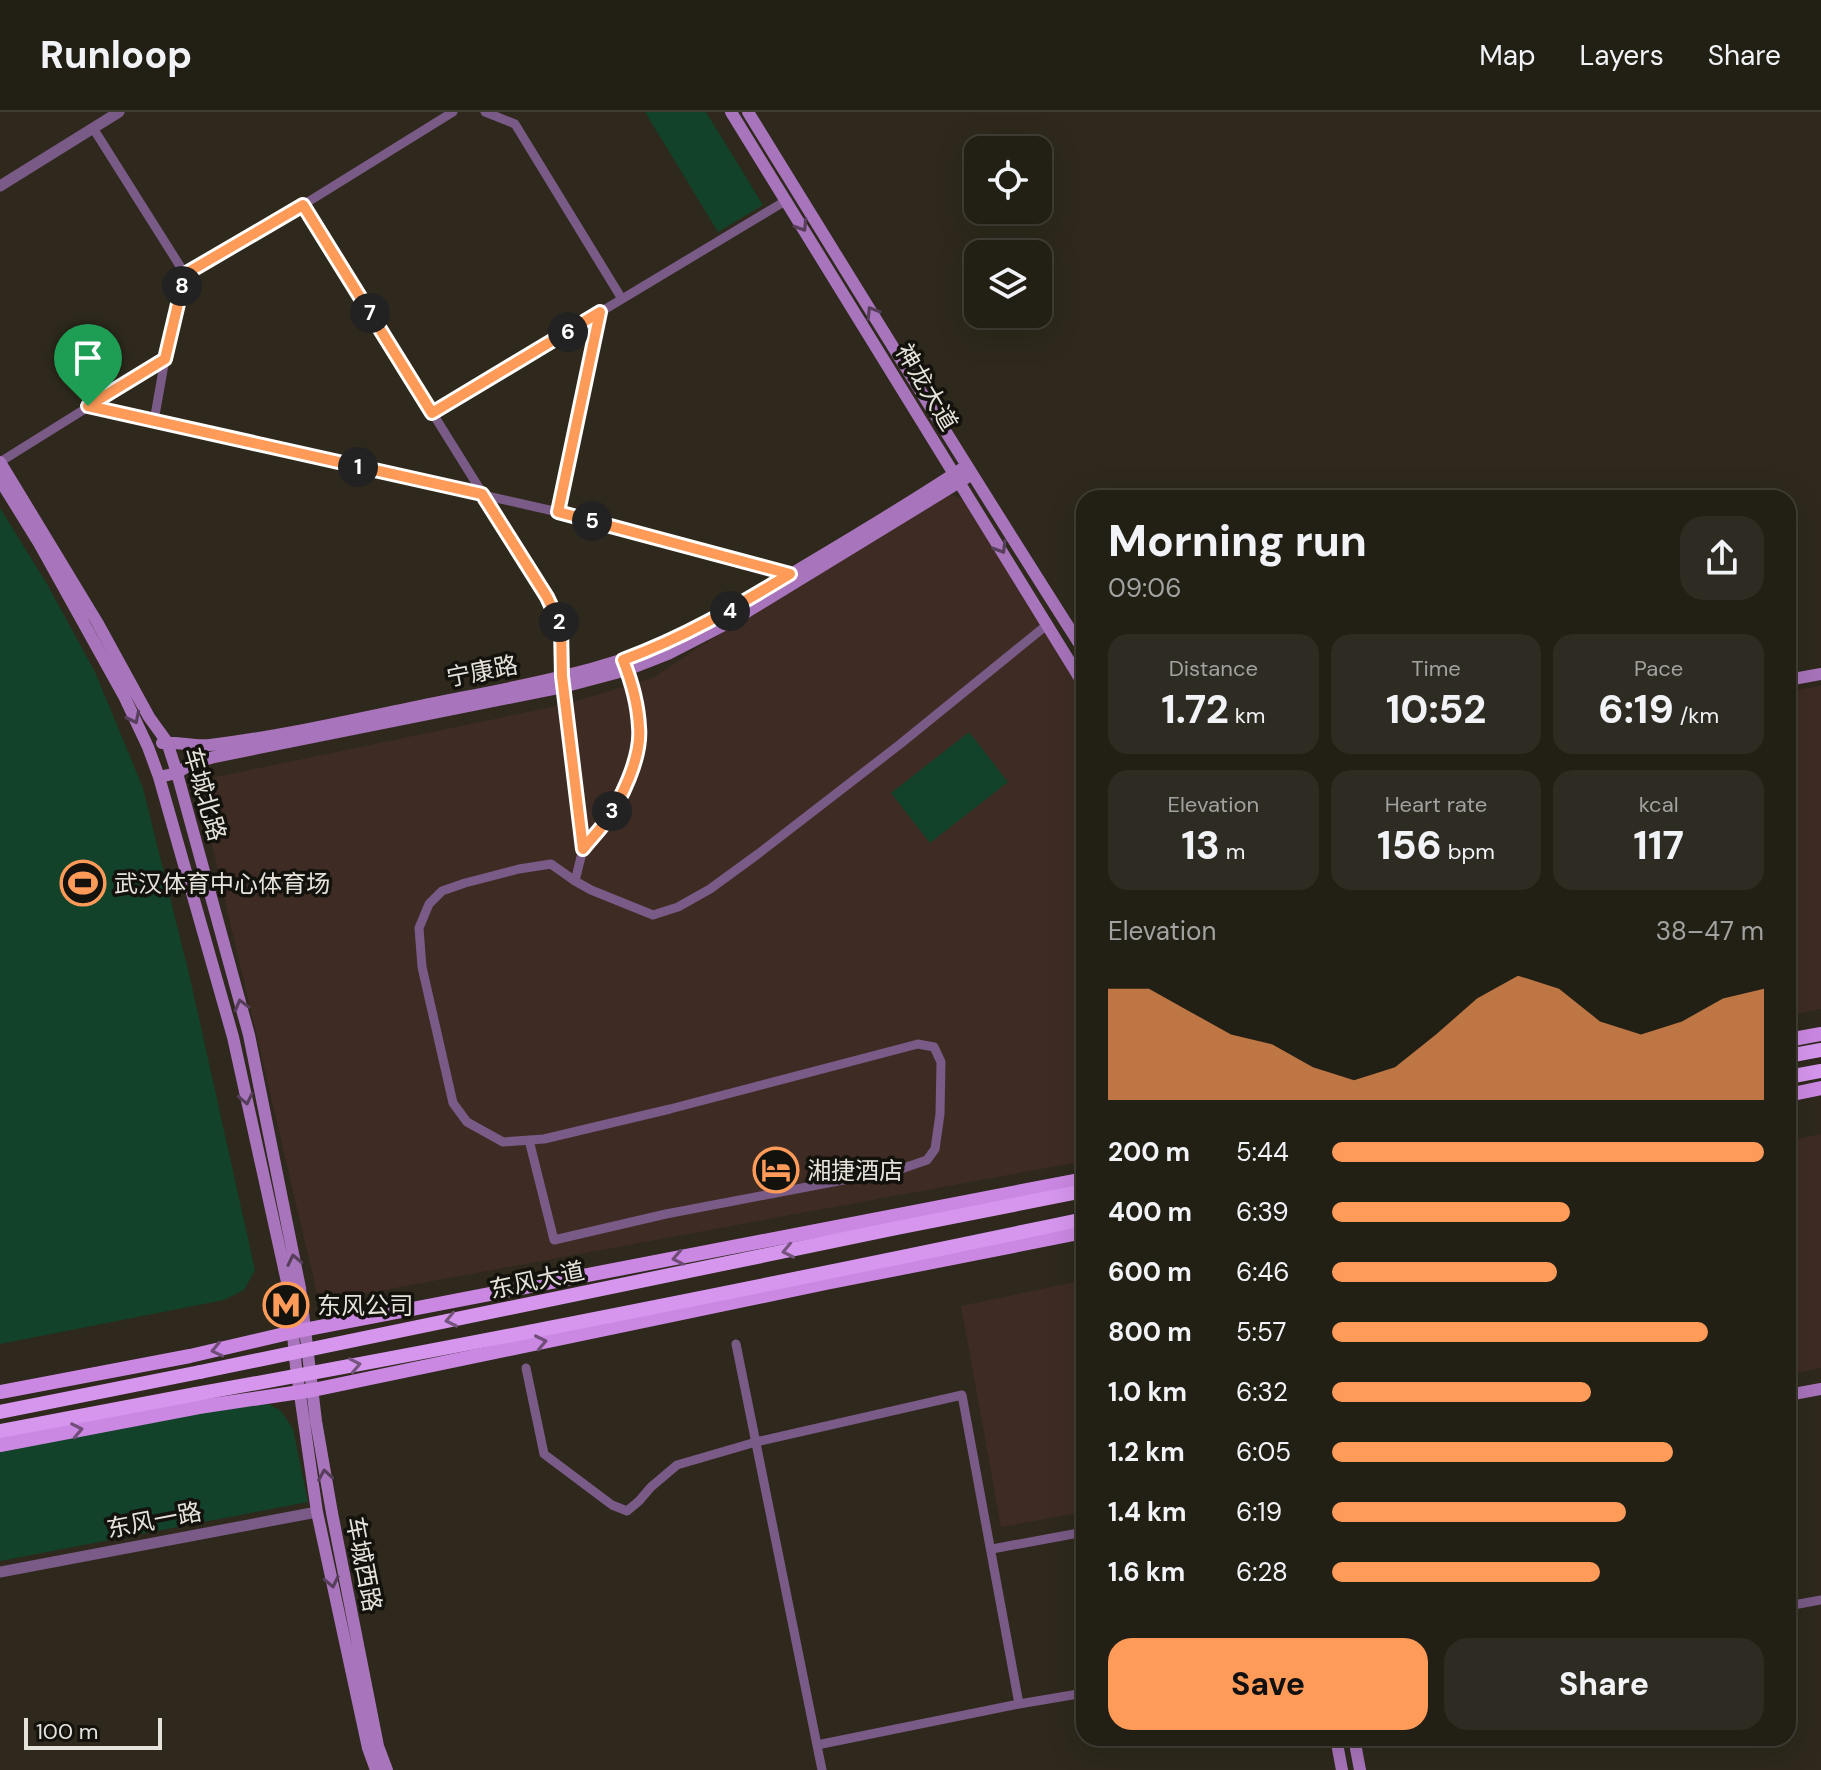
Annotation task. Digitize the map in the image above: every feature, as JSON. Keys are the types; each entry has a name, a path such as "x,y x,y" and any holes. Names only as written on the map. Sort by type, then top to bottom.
{"highway":[{"path":"1796,1055 1821,1050"},
{"path":"1796,1076 1821,1071"},
{"name":"东风大道","path":"0,1412 1076,1193"},
{"name":"东风大道","path":"0,1431 346,1367 1076,1221"}],"main road":[{"name":"神龙大道","path":"731,112 963,474 1076,639"},
{"name":"神龙大道","path":"748,112 937,416 963,474 1076,671"},
{"name":"车城北路","path":"0,462 97,622 149,717 167,742 249,1035 300,1288 296,1367"},
{"name":"宁康路","path":"148,747 167,742 196,746 275,735 563,681 625,665 796,576 963,474"},
{"name":"车城北路","path":"0,480 39,543 124,696 159,777 233,1037 289,1291 310,1364"},
{"path":"1796,679 1821,674"},
{"path":"159,777 214,757 563,681"},
{"path":"1796,1039 1821,1034"},
{"path":"1796,1093 1821,1088"},
{"path":"0,1392 1076,1181"},
{"path":"0,1445 199,1407 306,1391 1076,1234"},
{"name":"车城西路","path":"310,1364 306,1391 317,1512 368,1748 376,1770"},
{"name":"车城西路","path":"296,1367 306,1391 378,1746 387,1770"},
{"path":"1796,1394 1821,1389"},
{"path":"1338,1746 1342,1770"},
{"path":"1356,1746 1360,1770"}],"street":[{"path":"0,186 119,112"},
{"path":"185,274 453,112"},
{"path":"485,112 515,124 622,299"},
{"path":"93,128 185,274 154,421"},
{"path":"432,413 787,200"},
{"path":"303,205 547,597 561,627 563,681 583,849 575,881"},
{"path":"558,512 600,312"},
{"path":"0,462 165,359"},
{"path":"88,406 558,512 796,576"},
{"path":"529,1140 554,1240 666,1214 901,1169 927,1160 935,1149 941,1062 934,1047 918,1044 544,1139 529,1140 503,1142 467,1122 453,1103 422,967 419,928 429,904 442,891 551,864 591,890 653,915 678,907 710,889 758,854 1048,624"},
{"path":"583,849 619,801 637,748 640,728 625,665"},
{"path":"736,1344 822,1770"},
{"path":"526,1368 544,1454 612,1505 627,1511 677,1465 756,1442 962,1395 1019,1704"},
{"name":"东风一路","path":"0,1572 317,1512"},
{"path":"992,1549 1076,1533"},
{"path":"1796,1605 1821,1600"},
{"path":"817,1745 1076,1694"}],"shaded area":[{"path":"948,493 967,501 1076,680 1076,1162 319,1302 197,781 566,704 653,678"},
{"path":"1821,686 1821,1009 1796,1014 1796,690"},
{"path":"1821,1134 1821,1368 1796,1373 1796,1139"},
{"path":"1076,1282 1076,1513 1001,1527 961,1306"}],"green space":[{"path":"645,112 706,112 763,205 718,232"},
{"name":"武汉体育中心体育场","path":"0,508 47,584 95,672 143,788 190,978 255,1270 244,1290 224,1300 0,1344"},
{"path":"969,732 1008,782 930,843 891,793"},
{"path":"263,1401 281,1411 293,1429 308,1502 0,1561 0,1446"}],"place":[{"name":"武汉体育中心体育场","path":"83,883"},
{"name":"湘捷酒店","path":"776,1170"},
{"name":"东风公司","path":"286,1305"}],"route":[{"path":"303,205 432,413 600,312 558,512 790,574 724,615 666,644 623,660 640,728 637,748 619,801 583,849 562,676 561,627 547,597 482,494 88,406 165,359 185,274 303,205"}]}
